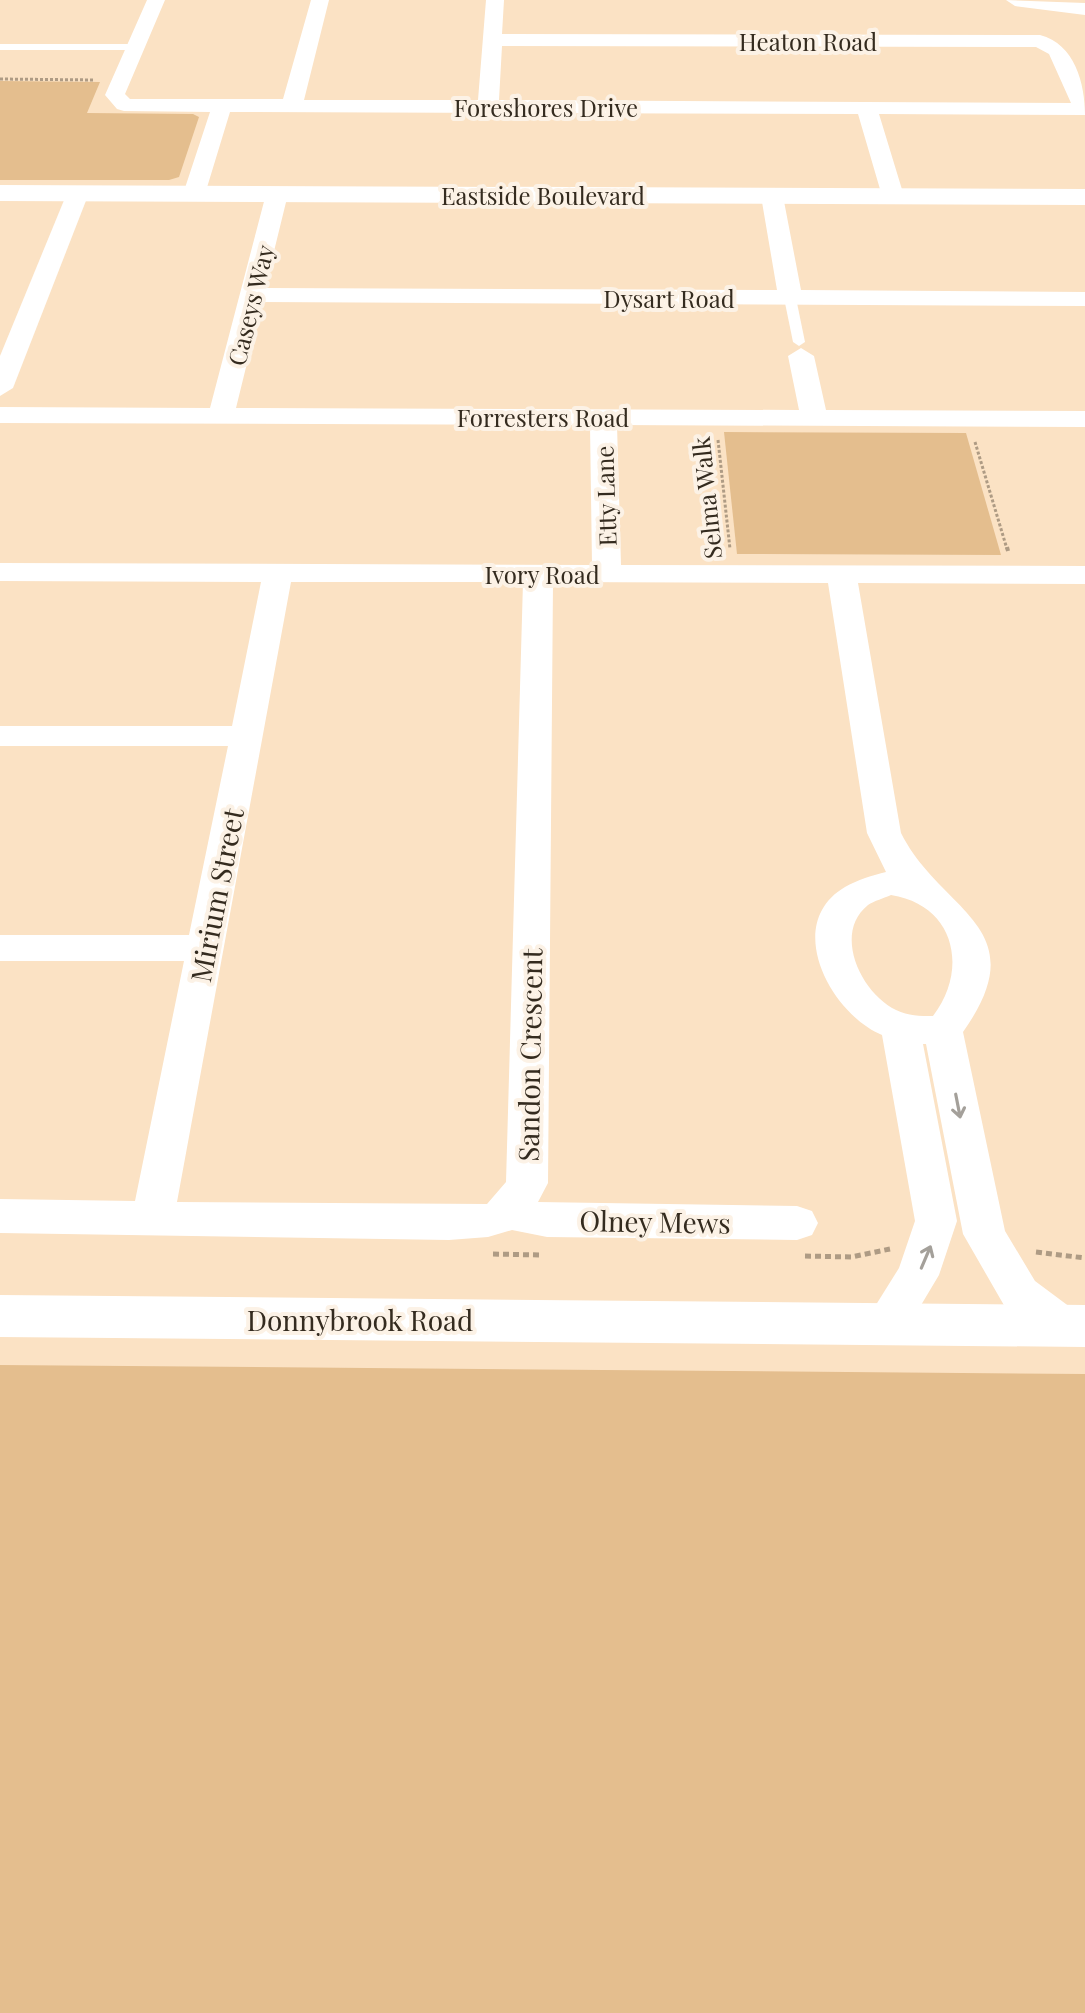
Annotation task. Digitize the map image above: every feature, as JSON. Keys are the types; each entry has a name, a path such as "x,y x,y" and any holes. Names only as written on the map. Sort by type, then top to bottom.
{"street":[{"path":"122,80 156,0"},
{"path":"292,106 320,0"},
{"path":"488,106 495,0"},
{"path":"1015,0 1085,9"},
{"name":"Heaton Road","path":"492,40 1040,41 1057,51 1084,109"},
{"name":"Foreshores Drive","path":"122,80 115,95 124,105 1084,109"},
{"path":"194,194 222,105"},
{"path":"867,108 893,196"},
{"name":"Eastside Boulevard","path":"0,193 1085,197"},
{"path":"0,388 78,193"},
{"name":"Caseys Way","path":"221,415 277,194"},
{"path":"772,196 790,298"},
{"name":"Dysart Road","path":"253,295 1085,299"},
{"path":"800,349 814,418"},
{"name":"Forresters Road","path":"0,415 1084,422"},
{"name":"Etty Lane","path":"603,417 607,574"},
{"name":"Ivory Road","path":"0,572 1085,575"},
{"name":"Mirium Street","path":"153,1217 278,573"},
{"name":"Sandon Crescent","path":"514,1210 527,1183 538,574"},
{"path":"842,575 884,833 899,864 922,890 947,909 961,930 973,969 964,999 943,1030 984,1234 1020,1294 1077,1333"},
{"path":"0,736 246,736"},
{"path":"884,833 876,865 836,922 832,941 838,966 864,1008 901,1031 921,1034 943,1030"},
{"path":"856,893 888,883 922,890"},
{"path":"0,948 205,948"},
{"path":"886,1324 911,1292 930,1250 936,1221 901,1031"},
{"path":"0,1216 449,1223 495,1220 514,1210"},
{"name":"Olney Mews","path":"514,1210 524,1217 547,1220 797,1223"},
{"name":"Donnybrook Road","path":"0,1316 886,1324 1077,1333"},
{"name":"Donnybrook Road","path":"720,1322 801,1346 1077,1333"}],"lane":[{"path":"0,47 136,47"},
{"path":"790,298 800,349"}],"path":[{"path":"0,79 122,80"},
{"name":"Selma Walk","path":"716,418 732,574"},
{"path":"969,419 1015,575"}],"shaded area":[{"path":"0,81 100,82 87,113 193,114 199,117 179,177 169,180 0,180"},
{"path":"724,432 966,433 1001,555 737,554"},
{"path":"0,1365 1085,1374 1085,2013 0,2013"}]}
